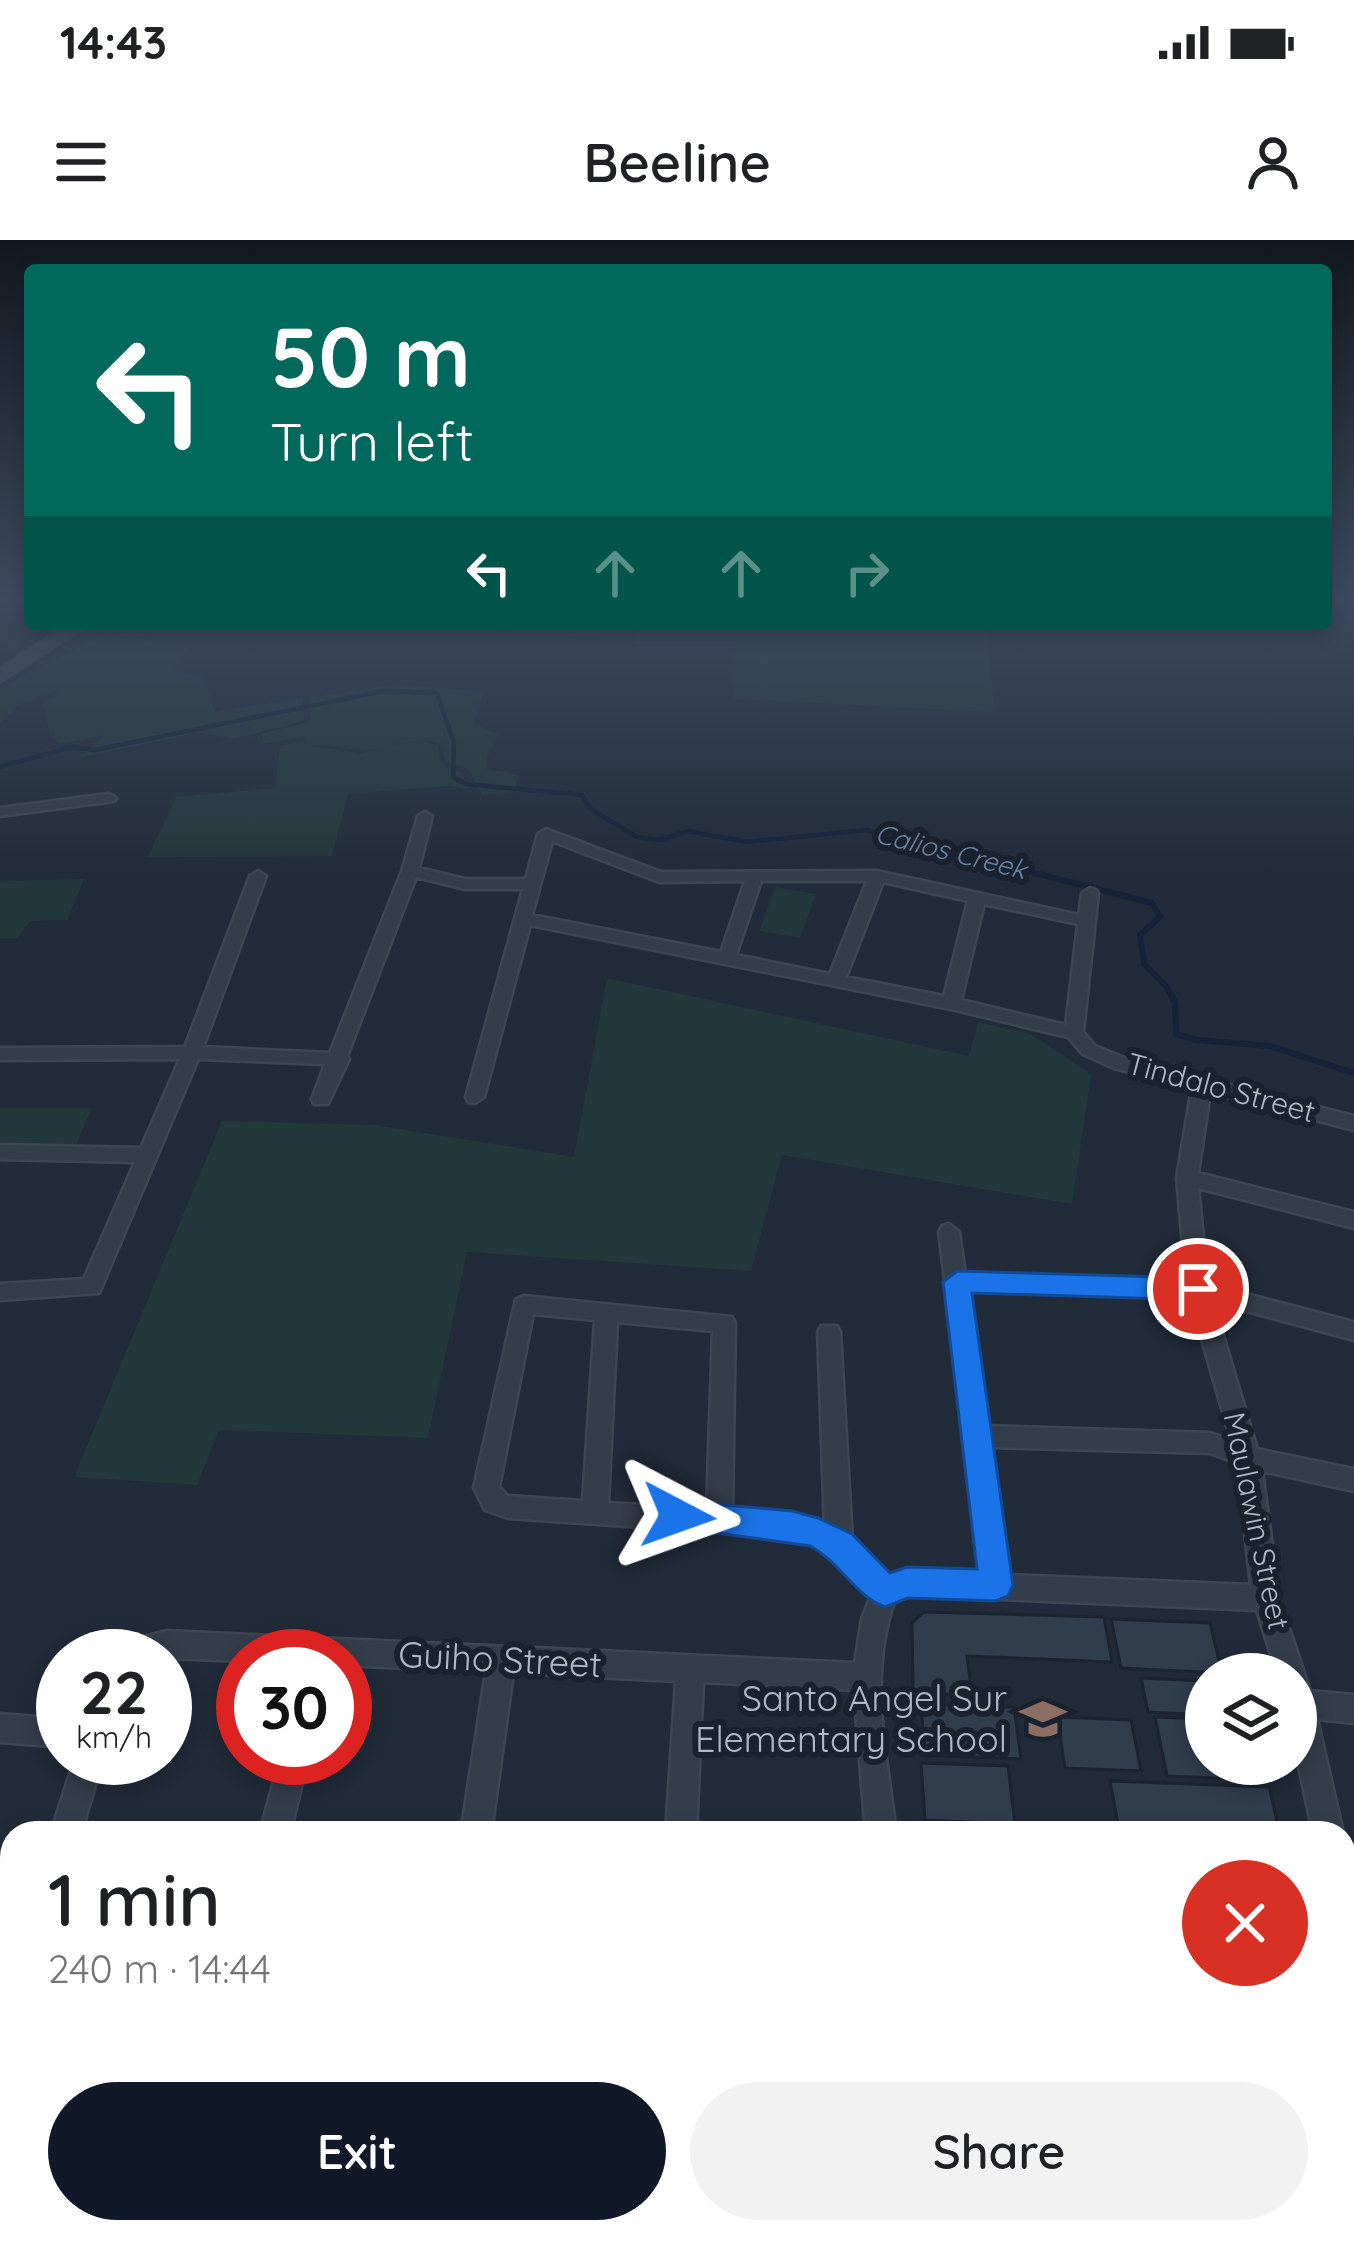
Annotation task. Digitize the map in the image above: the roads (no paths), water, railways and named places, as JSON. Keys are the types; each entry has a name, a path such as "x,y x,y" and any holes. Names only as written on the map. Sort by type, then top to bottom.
{"street":[{"path":"0,812 109,798"},
{"path":"321,1100 410,871 425,815"},
{"path":"475,1097 546,834 659,877 877,876 1085,921"},
{"path":"410,871 465,884 535,884"},
{"path":"727,961 755,875"},
{"path":"0,1292 91,1287 192,1053 257,876"},
{"path":"836,980 877,876"},
{"path":"526,919 951,1003 1074,1033 1090,893"},
{"path":"951,1003 977,898"},
{"name":"Tindalo Street","path":"1074,1033 1089,1050 1120,1064 1354,1123"},
{"path":"0,1054 192,1053 340,1059"},
{"name":"Maulawin Street","path":"1202,1084 1187,1178 1198,1289 1248,1456 1266,1598 1284,1653"},
{"path":"0,1152 149,1155"},
{"path":"1187,1178 1354,1220"},
{"path":"949,1232 996,1585"},
{"path":"957,1282 1198,1289 1354,1331"},
{"path":"719,1519 724,1323 524,1305 486,1488 494,1502 508,1507 792,1526 840,1545 896,1587 996,1585 1266,1598"},
{"path":"595,1510 606,1315"},
{"path":"830,1332 840,1545"},
{"path":"974,1436 1210,1443 1354,1480"},
{"path":"880,1821 869,1677 874,1615 896,1587"},
{"name":"Guiho Street","path":"372,1655 869,1677"},
{"path":"478,1821 501,1659"},
{"path":"682,1821 690,1668"},
{"path":"1317,1700 1354,1709"},
{"path":"0,1728 36,1731"},
{"path":"1317,1781 1325,1821"},
{"path":"70,1821 81,1785"},
{"path":"278,1821 287,1785"}],"waterway":[{"name":"Calios Creek","path":"0,767 71,747 95,750 371,693"},
{"name":"Calios Creek","path":"437,693 454,743 453,777 466,784 582,795 591,809 637,837 660,840 688,831 747,842 867,830 987,861"},
{"name":"Calios Creek","path":"975,858 1152,903 1160,917 1140,935 1144,964 1175,1002 1176,1034 1270,1046 1354,1073"}],"place":[{"name":"Santo Angel Sur Elementary School","path":"1043,1719"}]}
